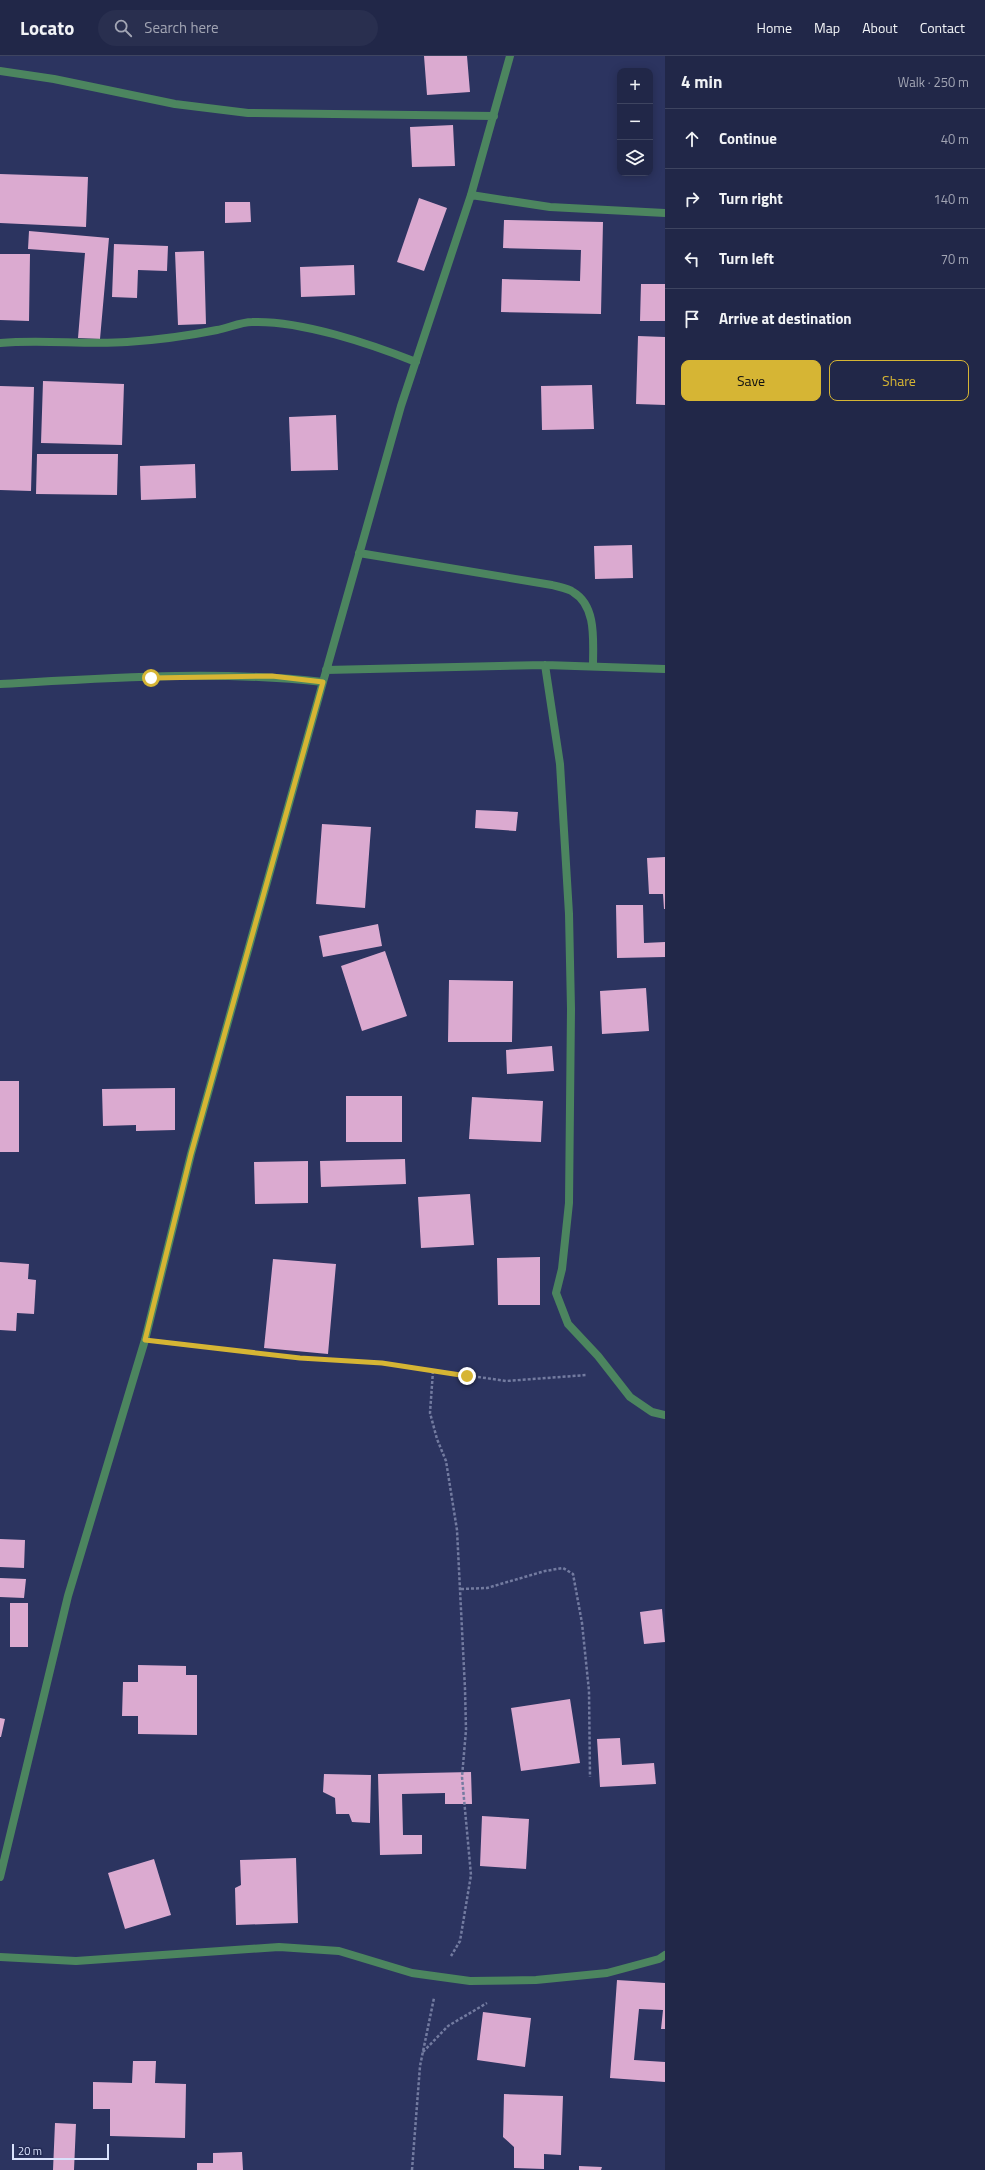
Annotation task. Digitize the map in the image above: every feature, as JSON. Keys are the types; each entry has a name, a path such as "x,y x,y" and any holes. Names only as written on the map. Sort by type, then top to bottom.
{"street":[{"path":"0,1877 68,1596 145,1340 191,1154 326,670 401,406 470,195 494,116 510,56"},
{"path":"0,71 54,79 175,104 248,113 494,116"},
{"path":"470,195 550,206 665,213"},
{"path":"0,343 50,341 82,344 172,338 251,322 284,324 318,332 382,348 416,362"},
{"path":"359,553 552,585 572,591 584,601 590,616 594,666"},
{"path":"326,670 545,665 665,669"},
{"path":"545,665 560,764 569,914 571,1009 569,1203 562,1269 556,1293 568,1324 612,1373 630,1396 652,1412 665,1415"},
{"path":"0,684 73,680 213,676 272,676 323,682"},
{"path":"0,1957 76,1962 279,1947 339,1951 412,1973 470,1981 552,1978 607,1973 659,1959 665,1955"}],"path":[{"path":"145,1340 300,1358 382,1363 506,1381 612,1373"},
{"path":"412,2170 423,2052 440,1977 460,1940 471,1875 462,1777 466,1730 461,1589 457,1530 446,1461 436,1440 430,1413 433,1371"},
{"path":"461,1589 487,1588 545,1571 563,1568 573,1574 582,1623 589,1691 590,1777"},
{"path":"423,2052 448,2026 489,2001"}],"building":[{"path":"424,56 467,56 470,92 427,95"},
{"path":"453,125 455,166 412,167 410,127"},
{"path":"0,174 88,177 86,227 0,223"},
{"path":"419,198 447,208 424,271 397,262"},
{"path":"225,202 250,202 251,222 225,223"},
{"path":"504,220 603,222 601,314 501,312 502,279 580,281 581,250 503,248"},
{"path":"29,231 109,238 100,339 78,338 85,253 28,249"},
{"path":"114,244 168,246 167,271 138,270 137,298 112,297"},
{"path":"204,251 206,324 178,325 175,252"},
{"path":"0,254 30,254 29,321 0,320"},
{"path":"354,265 355,295 301,297 300,267"},
{"path":"641,284 665,284 665,321 640,321"},
{"path":"638,336 665,337 665,405 636,404"},
{"path":"43,381 124,384 122,445 41,443"},
{"path":"592,385 594,429 542,430 541,386"},
{"path":"0,386 34,387 31,491 0,490"},
{"path":"336,415 338,470 291,471 289,417"},
{"path":"37,454 118,454 117,495 36,494"},
{"path":"195,464 196,498 141,500 140,466"},
{"path":"632,545 633,578 595,579 594,546"},
{"path":"476,810 518,812 516,831 475,828"},
{"path":"322,824 371,827 365,908 316,904"},
{"path":"665,857 664,909 663,894 649,894 647,858"},
{"path":"616,905 643,905 644,943 665,942 665,957 617,958"},
{"path":"378,924 382,946 323,957 319,936"},
{"path":"385,951 407,1016 362,1031 341,966"},
{"path":"449,980 513,981 512,1042 448,1042"},
{"path":"646,988 649,1031 602,1034 600,991"},
{"path":"552,1046 554,1071 507,1074 506,1050"},
{"path":"0,1081 19,1081 19,1152 0,1152"},
{"path":"175,1088 175,1130 136,1131 136,1125 103,1126 102,1089"},
{"path":"346,1096 402,1096 402,1142 346,1142"},
{"path":"472,1097 543,1101 541,1142 469,1139"},
{"path":"405,1159 406,1184 321,1187 320,1161"},
{"path":"308,1161 308,1203 255,1204 254,1162"},
{"path":"470,1194 474,1245 421,1248 418,1197"},
{"path":"540,1257 540,1305 498,1305 497,1258"},
{"path":"273,1259 336,1264 328,1354 264,1348"},
{"path":"0,1262 29,1264 28,1279 36,1280 34,1314 17,1313 16,1331 0,1330"},
{"path":"0,1539 25,1540 24,1568 0,1567"},
{"path":"0,1578 26,1579 24,1598 0,1597"},
{"path":"10,1603 28,1603 28,1647 10,1647"},
{"path":"662,1609 665,1642 644,1644 640,1612"},
{"path":"138,1665 186,1666 186,1675 197,1675 197,1735 138,1734 138,1716 122,1716 123,1682 138,1682"},
{"path":"570,1699 580,1763 521,1771 511,1708"},
{"path":"0,1718 5,1719 1,1737 0,1737"},
{"path":"620,1738 622,1765 654,1763 656,1784 600,1787 597,1739"},
{"path":"471,1772 472,1804 445,1804 445,1793 402,1794 403,1835 422,1835 422,1854 380,1855 378,1774"},
{"path":"324,1774 371,1775 370,1823 352,1822 349,1814 336,1814 335,1798 323,1792"},
{"path":"482,1816 529,1819 526,1869 480,1866"},
{"path":"296,1858 298,1923 236,1925 235,1888 241,1885 240,1860"},
{"path":"154,1859 171,1915 125,1929 108,1873"},
{"path":"617,1980 665,1983 665,2029 661,2029 663,2010 639,2009 634,2060 665,2062 665,2082 610,2078"},
{"path":"483,2012 531,2018 525,2067 477,2060"},
{"path":"133,2061 156,2061 155,2083 186,2084 185,2138 110,2136 110,2109 93,2109 93,2082 132,2083"},
{"path":"504,2094 563,2096 561,2155 544,2154 544,2169 514,2168 514,2147 503,2137"},
{"path":"55,2123 76,2124 74,2170 53,2170"},
{"path":"242,2152 243,2170 197,2170 197,2163 213,2163 213,2153"},
{"path":"579,2166 602,2167 601,2170 579,2170"}],"route":[{"path":"151,678 272,676 323,682 191,1154 145,1340 300,1358 382,1363 467,1376"}]}
